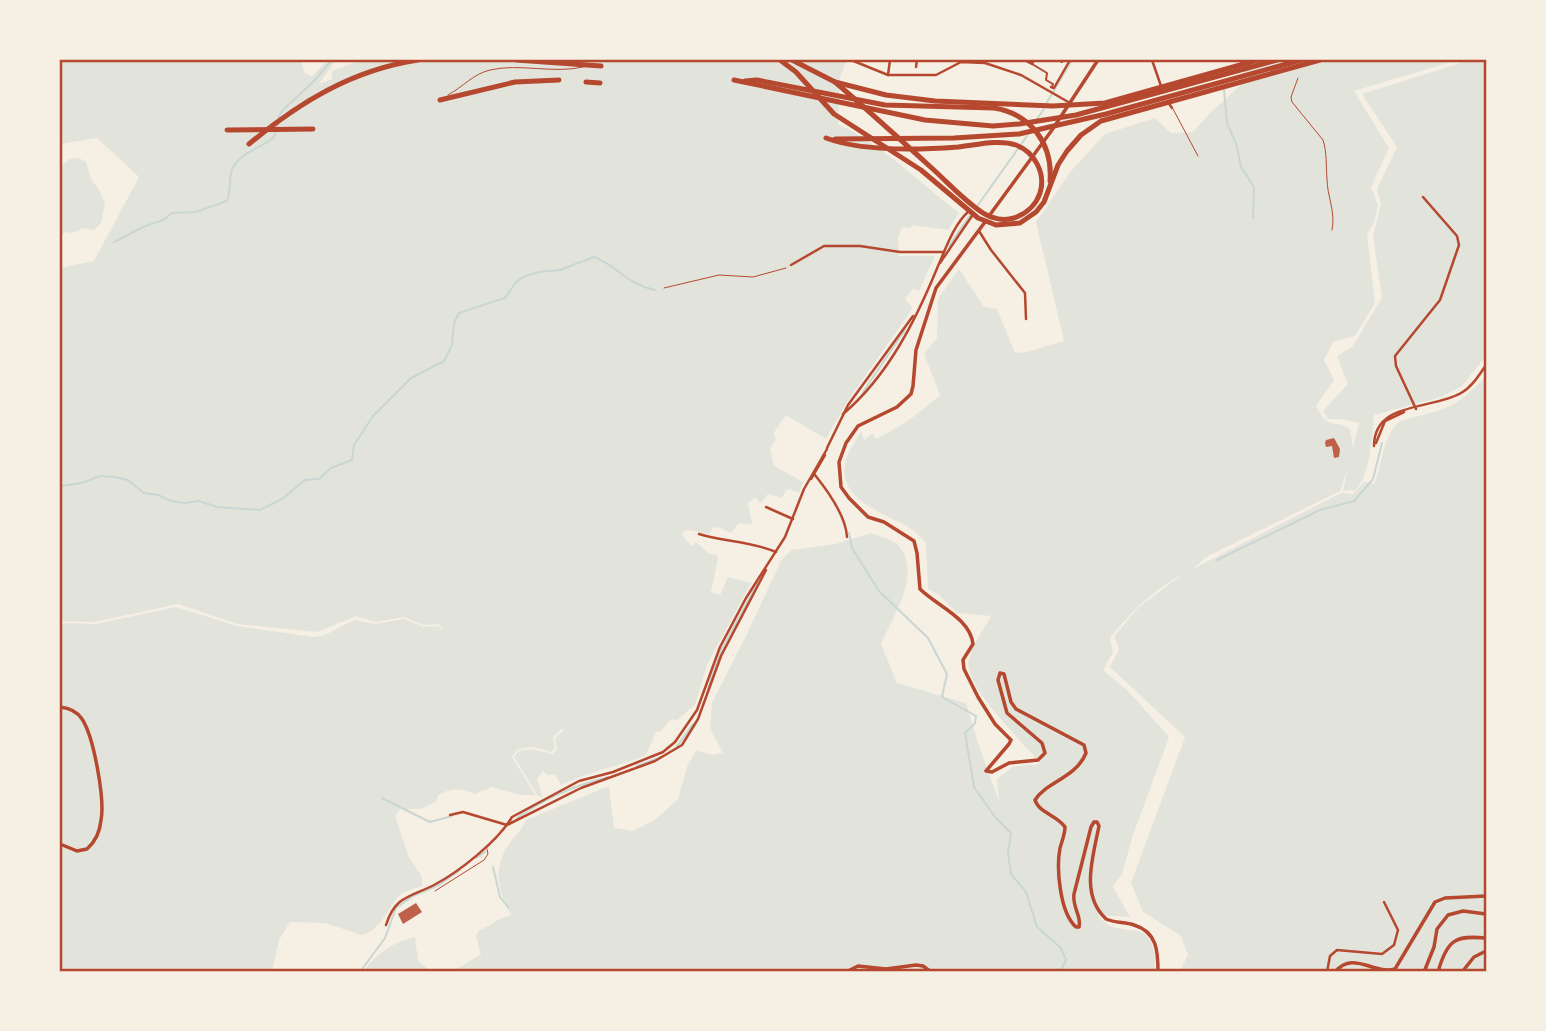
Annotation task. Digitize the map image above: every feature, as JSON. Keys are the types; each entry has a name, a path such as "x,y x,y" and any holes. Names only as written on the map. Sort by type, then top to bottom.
{"highway":[{"path":"249,144 303,103 336,84 380,68 418,60"},
{"path":"516,60 601,66"},
{"path":"780,60 796,72 842,120 921,170 975,216 992,225 1010,226 1028,219 1041,206 1058,165 1070,146 1101,121 1318,60"},
{"path":"792,60 835,82 875,93 914,99 1074,106 1105,103 1258,60"},
{"path":"772,86 789,93 925,120 993,126 1096,110 1277,60"},
{"path":"838,141 1019,134 1107,114 1301,60"},
{"path":"440,100 515,82 559,80"},
{"path":"736,81 885,104 994,108 1009,111 1030,124 1043,142 1050,169 1048,191"},
{"path":"586,82 600,83"},
{"path":"826,138 853,146 898,148 907,148 915,148 1013,144 1028,152 1036,162 1041,180 1040,193 1031,208 1017,216 1000,219 984,214 970,202 915,153 906,145 888,128 835,82"},
{"path":"228,130 313,129"}],"main road":[{"path":"1098,60 936,288 916,347 911,394 897,407 860,424 839,459 842,489 866,516 884,522 913,540 917,553 920,589 949,611 972,636 973,644 964,657 963,667 995,724 1011,740 986,771 990,772 1009,763 1040,759 1045,752 1043,744 1007,713 997,677 1000,673 1004,674 1010,699 1016,709 1084,745 1086,753 1081,761 1035,800 1038,807 1056,817 1065,827 1059,855 1063,907 1072,925 1078,927 1081,922 1073,905 1074,894 1091,825 1097,822 1099,828 1091,869 1091,895 1106,919 1138,926 1153,938 1157,947 1158,971"},
{"path":"60,707 74,710 82,718 90,734 97,766 102,814 96,836 87,849 77,851 60,844"},
{"path":"1335,971 1349,962 1393,970 1398,966 1435,902 1445,898 1486,896"},
{"path":"1424,971 1438,927 1446,917 1460,911 1486,914"},
{"path":"1438,971 1443,956 1456,939 1486,938"},
{"path":"1462,971 1474,957 1486,951"},
{"path":"846,971 860,965 886,969 918,965 932,971"}],"street":[{"path":"851,60 888,75 938,74 965,61 980,62 1008,70 1050,89 1070,103"},
{"path":"888,75 890,60"},
{"path":"916,67 917,60"},
{"path":"1024,60 1047,73 1046,80 1053,84 1050,89"},
{"path":"1032,64 1034,60"},
{"path":"1058,60 1062,62"},
{"path":"1050,89 1054,88 1070,60"},
{"path":"1152,60 1163,95 1172,108"},
{"path":"1416,409 1396,366 1395,356 1440,300 1459,245 1457,236 1423,197"},
{"path":"973,211 986,220"},
{"path":"939,265 943,252 965,214 973,211"},
{"path":"844,414 870,389 897,350 939,265 973,211"},
{"path":"977,233 1025,293 1026,319"},
{"path":"791,265 824,246 860,246 900,252 943,252"},
{"path":"932,279 940,282"},
{"path":"929,285 936,288"},
{"path":"450,815 472,813 507,825 581,788 670,754 684,741 698,719 721,656 793,519 808,482 844,414 902,328 915,314"},
{"path":"1374,446 1388,418 1443,404 1463,394 1486,366"},
{"path":"813,473 827,492 846,528 847,537"},
{"path":"766,507 793,519"},
{"path":"699,534 723,541 759,545 776,552"},
{"path":"386,925 391,910 400,901 435,884 487,846 512,817 573,784 667,750 702,701 720,648 746,598 768,566"},
{"path":"693,716 698,719"},
{"path":"1328,971 1330,956 1337,950 1381,954 1394,945 1398,930 1384,902"}],"lane":[{"path":"440,100 474,76 490,70 573,70 593,65"},
{"path":"1298,78 1292,102 1323,140 1325,147 1326,182 1333,209 1332,230"},
{"path":"1172,108 1198,156"},
{"path":"435,891 484,860 488,854 487,846"}],"path":[{"path":"664,288 719,275 753,277 791,265"}],"shaded area":[{"path":"60,60 300,60 305,73 312,76 328,60 336,60 319,84 332,79 332,71 361,60 840,60 846,62 840,77 838,124 886,154 959,213 948,230 912,225 910,228 902,227 898,238 899,256 935,256 919,291 913,288 905,299 912,307 910,312 847,402 826,439 786,415 773,434 776,439 770,448 774,466 803,482 799,493 786,490 782,498 768,494 760,504 756,497 748,503 752,524 739,523 731,533 718,527 713,528 709,534 687,530 681,534 691,546 696,542 709,554 717,555 711,592 720,595 728,577 751,583 707,665 695,705 677,720 671,719 660,732 656,732 646,755 561,785 555,774 548,775 543,771 537,779 543,797 538,796 514,757 519,751 532,749 552,754 557,749 555,738 563,731 562,728 553,737 555,748 551,752 533,747 518,749 512,757 535,795 520,795 492,787 475,794 452,790 438,795 436,802 421,809 400,809 395,816 409,857 422,877 422,886 404,892 372,931 362,935 325,923 290,922 279,940 272,971 60,971 60,623 95,624 176,607 237,626 314,637 325,635 354,620 375,624 404,619 424,627 438,626 443,631 439,624 424,625 404,617 375,622 356,616 317,632 237,624 178,604 95,622 60,621 60,268 94,261 139,177 97,138 60,144"},
{"path":"1244,60 1458,60 1354,91 1389,148 1371,187 1378,205 1374,223 1367,234 1375,303 1355,336 1333,342 1324,360 1334,380 1316,406 1328,422 1350,429 1353,447 1359,423 1328,419 1323,411 1348,384 1337,356 1352,347 1382,298 1373,237 1381,204 1377,189 1397,147 1362,94 1463,60 1486,60 1486,356 1462,386 1441,397 1374,415 1368,464 1356,490 1343,491 1348,468 1340,491 1206,557 1193,569 1341,493 1353,494 1364,482 1374,484 1386,443 1400,421 1447,407 1465,396 1486,376 1486,971 1180,971 1188,955 1181,936 1143,912 1131,883 1185,737 1110,667 1119,649 1114,637 1138,608 1183,574 1143,602 1110,638 1113,652 1103,670 1129,692 1169,737 1133,835 1122,874 1113,887 1130,917 1098,915 1116,928 1143,933 1150,940 1154,951 1155,971 446,972 481,954 476,937 479,930 511,915 500,890 500,864 507,847 526,820 609,786 614,828 633,831 655,820 678,799 687,767 696,750 712,755 723,753 710,728 712,703 782,559 792,550 836,544 871,533 897,544 905,555 907,580 904,594 881,644 897,683 966,703 999,802 997,779 1012,767 1040,764 996,714 975,684 969,670 973,648 991,616 957,613 939,595 928,589 926,543 914,531 856,497 845,475 846,460 861,431 864,440 873,433 875,439 909,420 940,395 924,354 937,338 938,299 959,269 984,307 997,309 1015,353 1064,341 1036,222 1071,171 1105,134 1155,118 1171,133 1193,132 1242,84"},
{"path":"79,158 86,162 92,181 105,203 101,223 94,230 82,228 70,233 66,231 60,237 62,165 70,159"},
{"path":"415,937 418,961 430,971 364,971 386,949"}],"building":[{"path":"1334,438 1340,449 1339,457 1334,458 1332,446 1326,447 1325,443 1326,440"},
{"path":"416,903 422,912 403,924 398,914"}],"waterway":[{"path":"278,118 332,60"},
{"path":"1046,104 1072,60"},
{"path":"1224,90 1227,123 1237,146 1241,167 1254,187 1253,218"},
{"path":"1037,119 1044,109"},
{"path":"114,242 163,220 172,213 196,212 227,201 234,166 243,156 274,137 278,124"},
{"path":"978,205 1027,136"},
{"path":"949,246 970,215"},
{"path":"60,486 82,483 100,476 115,477 128,480 144,493 171,501 199,501 217,507 260,510 282,499 305,480 319,479 331,468 352,460 354,445 373,416 411,378 444,361 452,345 454,323 459,313 505,298 523,277 560,270 594,257 637,284 655,290"},
{"path":"863,392 905,330"},
{"path":"1217,560 1320,510 1354,501 1373,479 1382,443"},
{"path":"849,533 852,548 879,591 928,638 947,674 942,697 976,716 975,723 965,733 974,787 995,817 1011,833 1008,853 1011,874 1026,892 1037,927 1061,948 1066,960 1060,972"},
{"path":"708,688 722,649 758,582"},
{"path":"677,746 693,724"},
{"path":"637,766 661,757"},
{"path":"517,818 561,793 608,777"},
{"path":"382,798 430,822 452,816"},
{"path":"476,858 485,852"},
{"path":"493,867 500,897 508,907"},
{"path":"360,972 385,938 396,908 413,896 439,885 460,870"}]}
